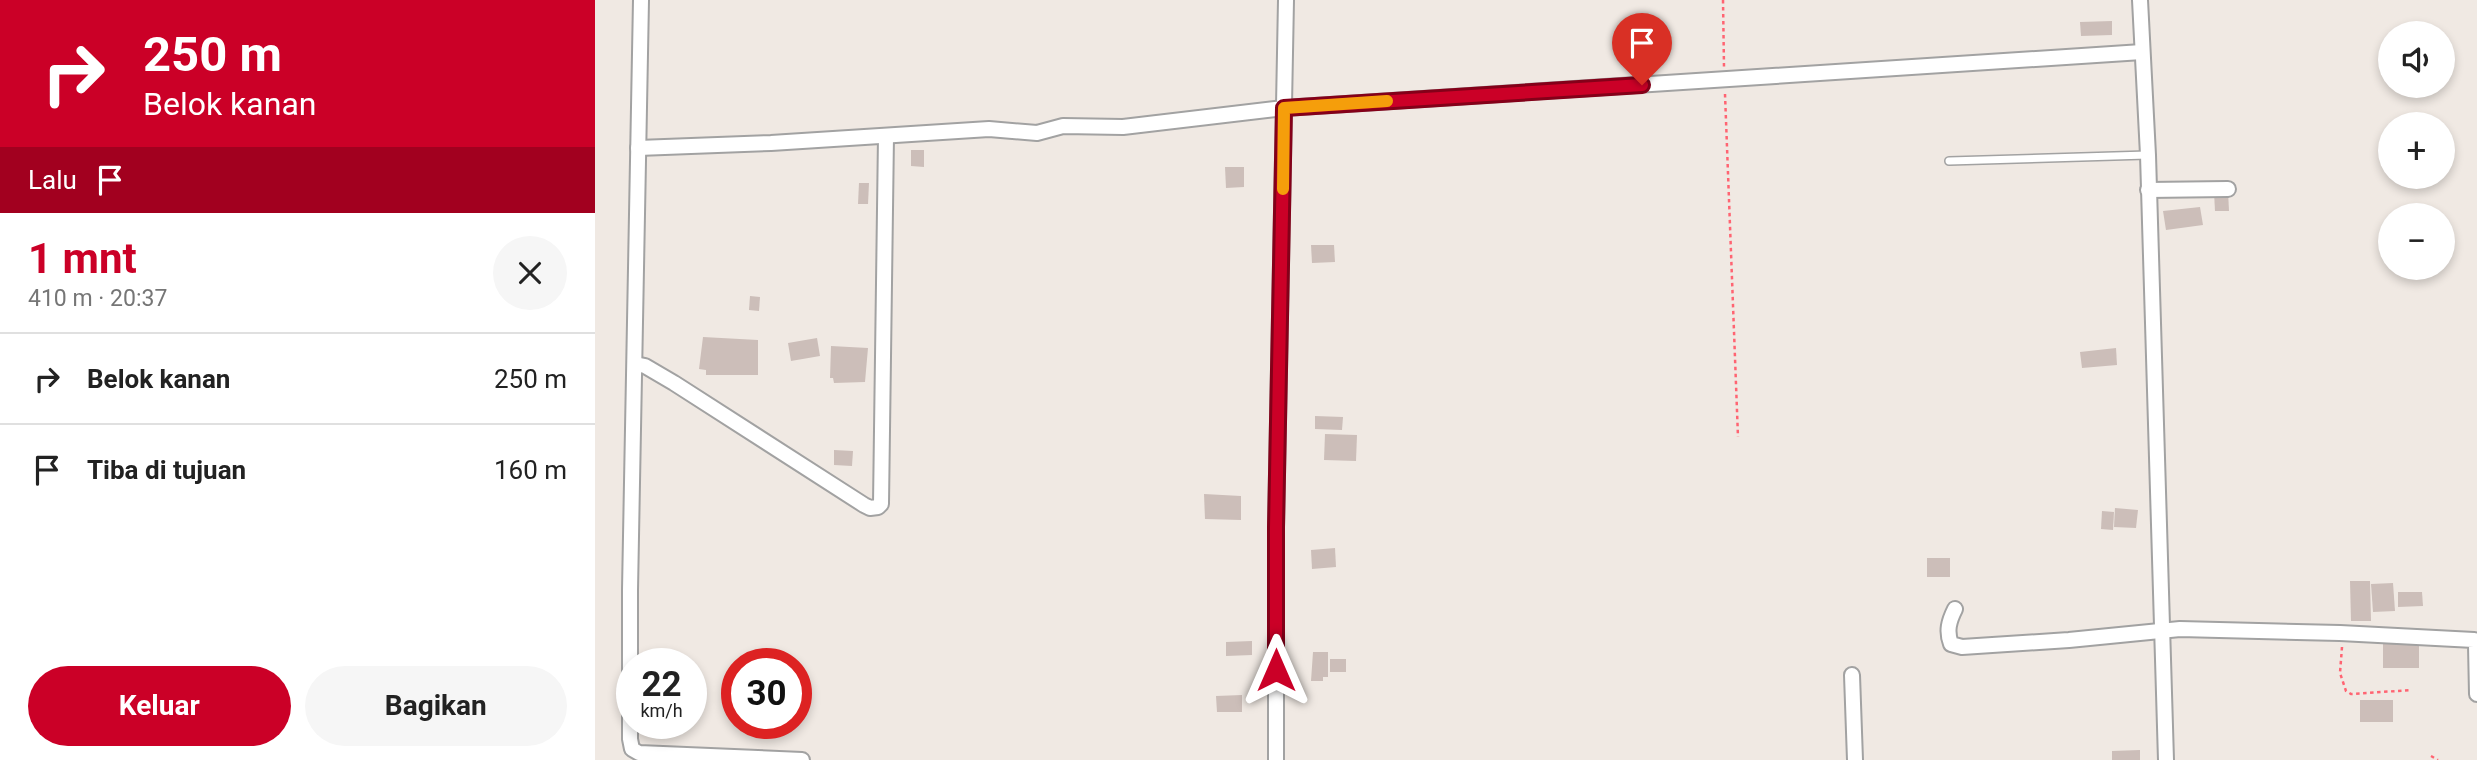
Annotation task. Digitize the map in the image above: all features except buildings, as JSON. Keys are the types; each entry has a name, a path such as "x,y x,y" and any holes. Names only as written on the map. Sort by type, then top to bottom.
{"street":[{"path":"641,0 630,590 632,749 639,754 802,760"},
{"path":"1276,760 1276,527 1286,0"},
{"path":"2140,0 2148,155 2166,760"},
{"path":"638,148 771,143 989,129 1037,132 1071,126 1123,127 1284,108 2142,52"},
{"path":"635,364 648,367 870,508 879,507 886,136"},
{"path":"2148,190 2228,189"},
{"path":"1955,609 1949,619 1948,631 1954,646 2069,640 2163,630 2340,633 2474,640 2477,694"},
{"path":"1852,675 1855,760"}],"lane":[{"path":"1949,161 2148,155"}],"path":[{"path":"1723,0 1738,438"},
{"path":"2340,633 2340,673 2346,691 2351,694 2412,690"},
{"path":"2431,757 2438,760"}],"slow traffic":[{"path":"1283,189 1284,108 1387,101"}],"route":[{"path":"1276,670 1284,108 1642,85"}]}
